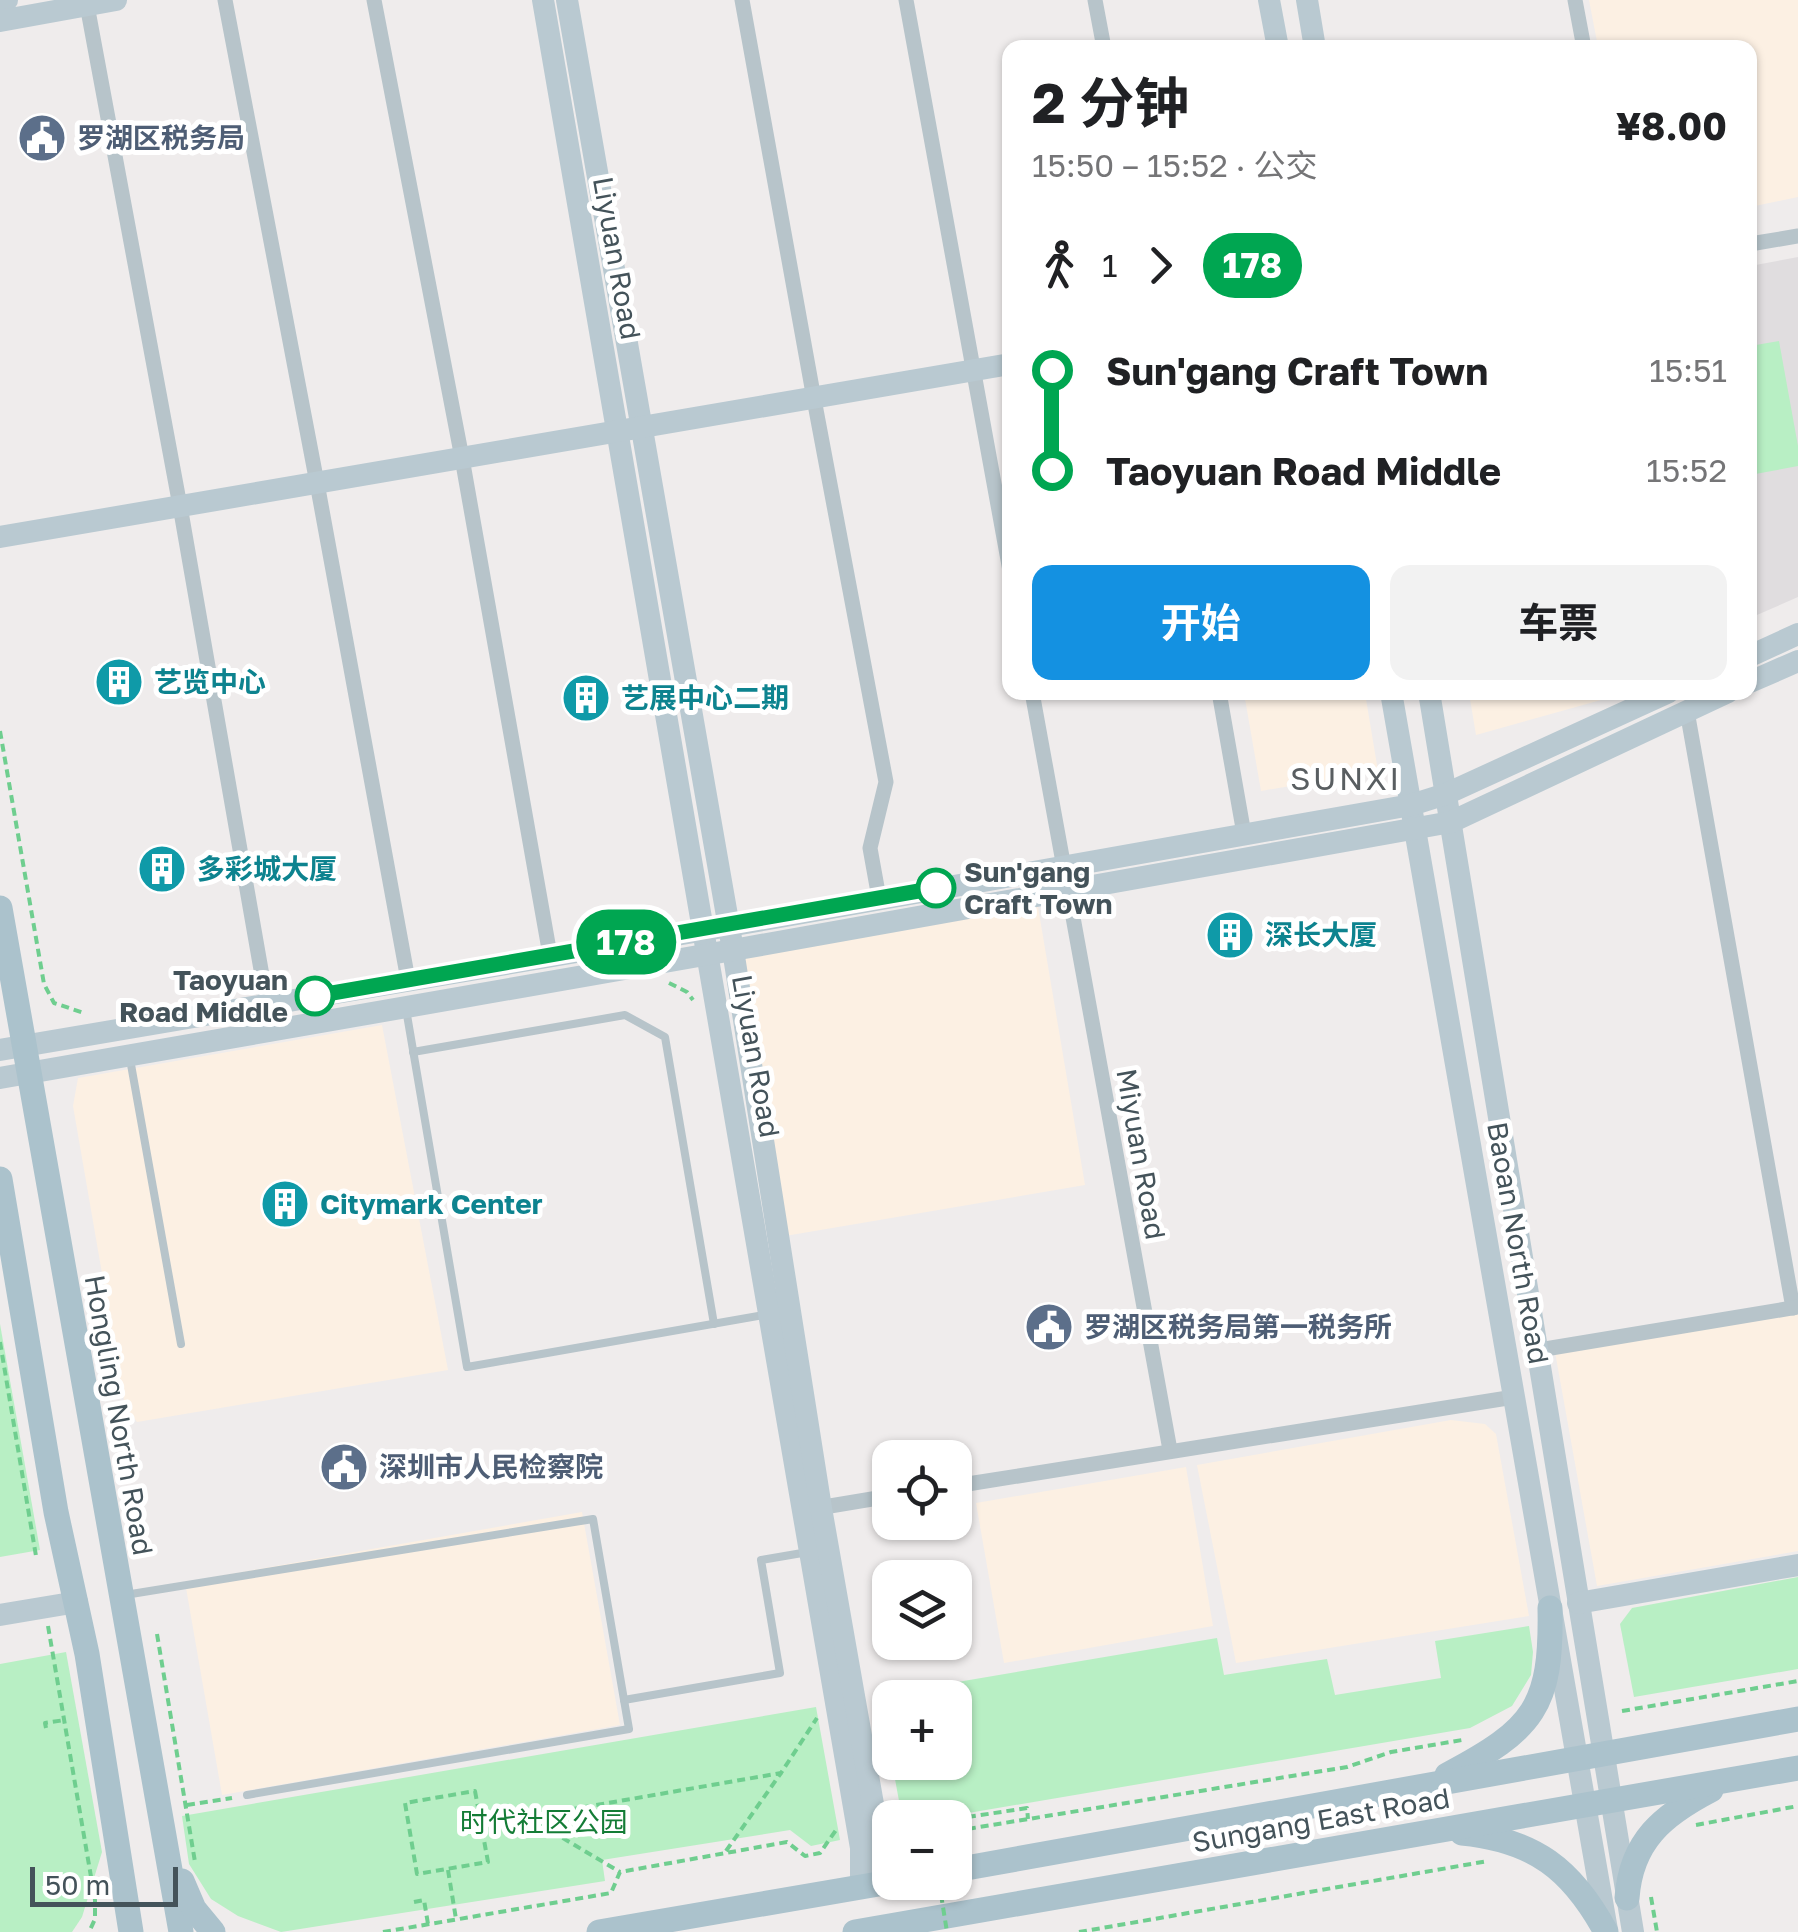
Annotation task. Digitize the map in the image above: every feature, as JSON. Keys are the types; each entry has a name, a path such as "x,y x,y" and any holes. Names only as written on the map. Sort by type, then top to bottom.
{"main road":[{"name":"Hongling North Road","path":"0,908 12,1048 29,1073 180,1932"},
{"path":"0,1180 132,1932"},
{"path":"1426,1786 1499,1745 1532,1715 1548,1675 1550,1608"},
{"name":"Sungang East Road","path":"972,1867 1798,1719"},
{"name":"Sungang East Road","path":"856,1932 1798,1768"},
{"path":"1627,1898 1632,1864 1648,1838 1679,1808 1732,1779"},
{"path":"1432,1831 1496,1837 1546,1858 1588,1900 1607,1932"},
{"path":"166,1845 194,1909 213,1932"},
{"path":"110,1932 120,1904 120,1855"},
{"path":"600,1932 872,1884"}],"street":[{"path":"0,21 116,0"},
{"path":"225,0 408,980"},
{"path":"374,0 462,458 550,955"},
{"name":"Liyuan Road","path":"543,0 769,1314 872,1805"},
{"name":"Liyuan Road","path":"567,0 733,950 812,1509 811,1552 861,1848 861,1886"},
{"path":"742,0 886,782 870,848 879,898"},
{"path":"906,0 1002,526"},
{"path":"1095,0 1102,40"},
{"path":"1269,0 1276,40"},
{"path":"1307,0 1314,40"},
{"path":"1575,0 1582,40"},
{"path":"88,5 267,1004"},
{"path":"1757,243 1798,236"},
{"path":"0,536 1002,365"},
{"path":"1757,653 1798,634"},
{"path":"1757,679 1798,661"},
{"name":"Miyuan Road","path":"1033,700 1170,1450"},
{"path":"1220,700 1244,834"},
{"name":"Baoan North Road","path":"1392,700 1607,1932"},
{"name":"Baoan North Road","path":"1430,700 1633,1932"},
{"path":"12,1048 1411,805 1446,794 1652,700"},
{"path":"0,1078 1415,830 1451,822 1711,700"},
{"path":"1539,1350 1796,1308 1687,711"},
{"path":"972,1483 1514,1397"},
{"path":"812,1509 872,1499"},
{"path":"1578,1603 1798,1565"},
{"path":"0,1615 77,1602"}],"lane":[{"path":"406,1007 467,1368 769,1314"},
{"path":"413,1052 625,1015 665,1037 714,1324"},
{"path":"130,1055 182,1344"},
{"path":"120,1596 593,1519 629,1729 247,1795"},
{"path":"624,1700 780,1673 761,1560 811,1552"}],"path":[{"path":"0,730 44,984 54,1003 83,1014"},
{"path":"0,1342 36,1556"},
{"path":"48,1621 95,1900 95,1919 89,1932"},
{"path":"157,1634 197,1870"},
{"path":"1622,1711 1798,1681"},
{"path":"1630,1710 1630,1718"},
{"path":"724,1853 821,1711"},
{"path":"46,1728 45,1723 64,1720"},
{"path":"972,1828 1347,1767 1391,1752 1476,1737"},
{"path":"481,1825 781,1773"},
{"path":"475,1791 488,1862 448,1869 417,1874 405,1803 475,1791"},
{"path":"186,1806 247,1795"},
{"path":"1686,1827 1798,1806"},
{"path":"972,1816 1027,1808 1028,1819"},
{"path":"528,1817 620,1872 787,1842 805,1856 820,1854"},
{"path":"1079,1932 1499,1859"},
{"path":"448,1869 456,1920"},
{"path":"383,1932 611,1892 620,1872"},
{"path":"1649,1881 1657,1932"},
{"path":"414,1902 424,1900 428,1924"},
{"path":"942,1900 947,1932"}],"shaded area":[{"path":"1589,0 1798,0 1798,197 1757,206 1757,40 1597,40"},
{"path":"1798,257 1798,597 1757,615 1757,265"},
{"path":"1245,700 1366,700 1378,771 1261,791"},
{"path":"1470,700 1601,700 1476,735"},
{"path":"1038,907 1085,1185 785,1236 738,957"},
{"path":"382,1025 448,1370 137,1422 125,1406 73,1106 78,1078"},
{"path":"1798,1308 1798,1551 1597,1586 1555,1352"},
{"path":"1451,1420 1485,1424 1496,1434 1529,1616 1236,1663 1197,1465"},
{"path":"1186,1467 1213,1626 1004,1663 976,1503"},
{"path":"582,1512 620,1725 222,1795 185,1582"}],"green space":[{"path":"1779,341 1798,446 1798,466 1757,474 1757,345"},
{"path":"0,1324 40,1550 0,1557"},
{"path":"1798,1577 1798,1669 1634,1697 1620,1624 1632,1608"},
{"path":"1529,1626 1531,1675 1512,1706 1470,1728 972,1812 972,1800 899,1800 895,1780 972,1780 969,1680 1217,1638 1224,1675 1327,1659 1335,1695 1441,1678 1435,1641"},
{"path":"66,1652 102,1852 82,1917 72,1932 0,1932 0,1664"},
{"name":"时代社区公园","path":"816,1707 840,1840 811,1846 790,1830 602,1860 605,1881 281,1932 238,1916 211,1899 189,1864 182,1816"}],"bus line":[{"name":"178","path":"315,996 936,888"}],"place":[{"name":"罗湖区税务局","path":"42,138"},
{"name":"艺览中心","path":"119,682"},
{"name":"艺展中心二期","path":"586,698"},
{"name":"多彩城大厦","path":"162,869"},
{"name":"Sun'gang Craft Town","path":"936,888"},
{"name":"深长大厦","path":"1230,935"},
{"name":"Taoyuan Road Middle","path":"315,996"},
{"name":"Citymark Center","path":"285,1204"},
{"name":"罗湖区税务局第一税务所","path":"1049,1327"},
{"name":"深圳市人民检察院","path":"344,1467"}],"district":[{"name":"SUNXI","path":"1346,779"}]}
